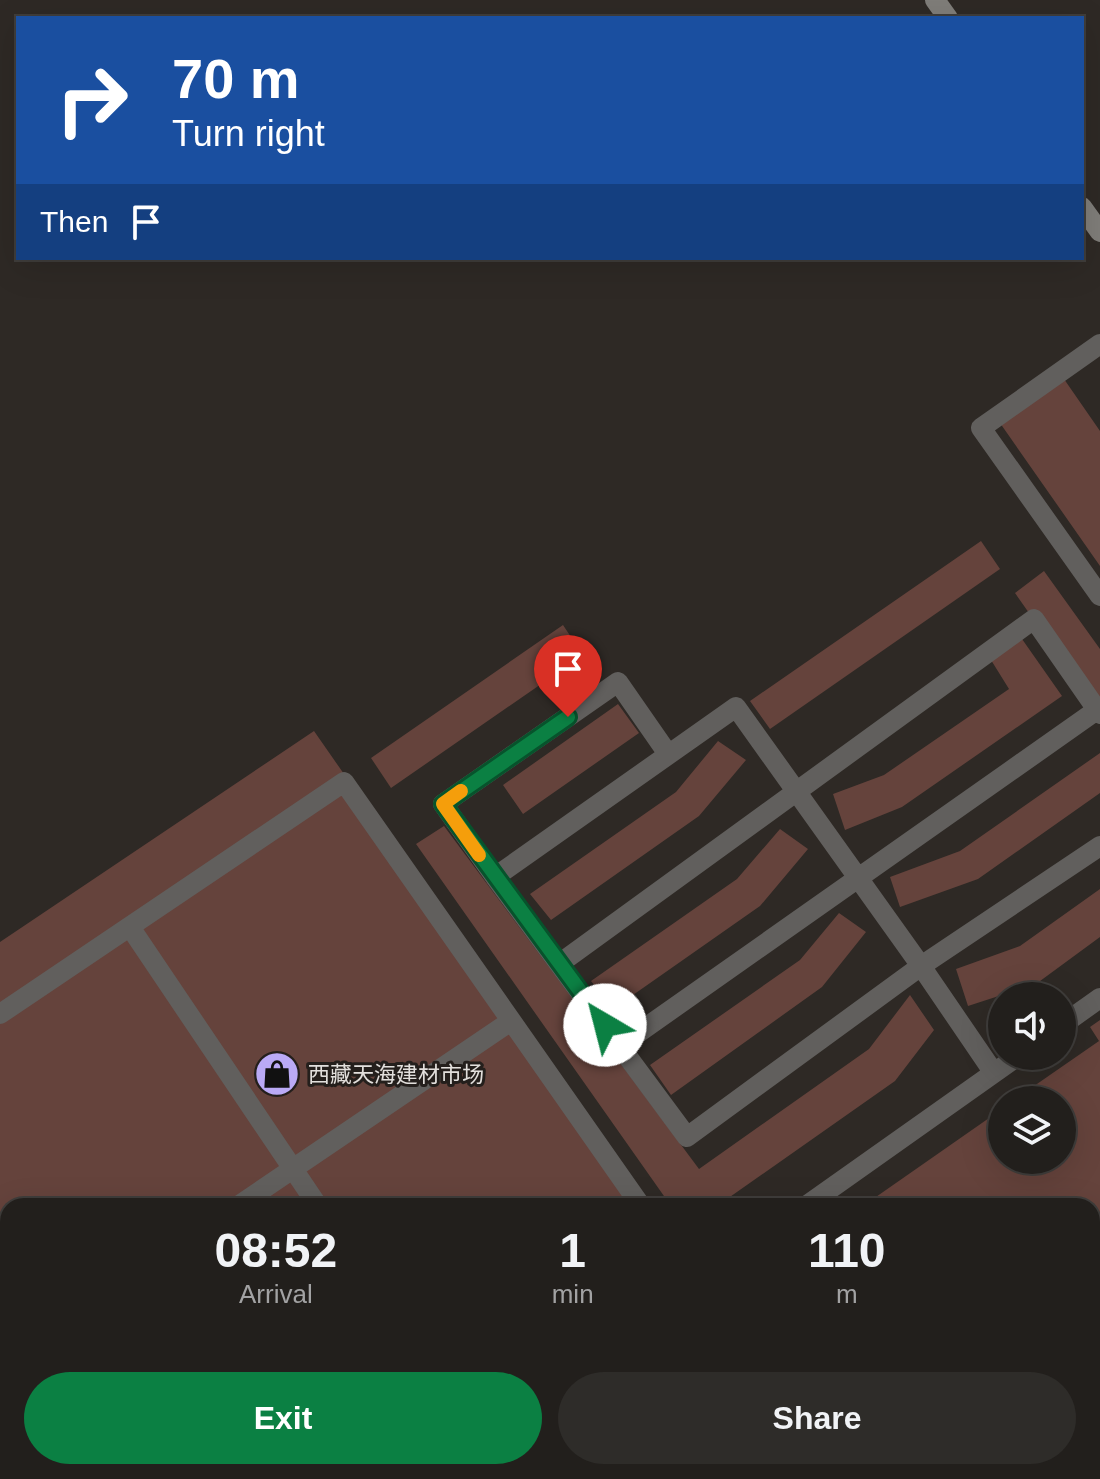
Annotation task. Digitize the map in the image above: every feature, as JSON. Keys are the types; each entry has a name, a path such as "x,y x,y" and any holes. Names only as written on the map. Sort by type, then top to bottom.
{"street":[{"path":"1084,210 1100,232"},
{"path":"1100,344 981,428 1100,596"},
{"path":"559,964 1034,619 1099,712 621,1045"},
{"path":"668,754 618,682 443,804 687,1137 921,966 1100,846"},
{"path":"495,877 736,707 994,1073"},
{"path":"0,1014 344,782 635,1198"},
{"path":"130,927 313,1198"},
{"path":"1076,1015 1100,998"},
{"path":"250,1198 511,1021"},
{"path":"817,1198 998,1070"}],"building":[{"path":"1064,379 1100,431 1100,566 1000,423"},
{"path":"981,541 1000,569 770,729 750,701"},
{"path":"1044,571 1100,649 1100,714 1015,593"},
{"path":"563,625 583,655 391,788 371,758"},
{"path":"1022,639 1062,696 902,807 845,830 833,794 884,775 1009,689 991,660"},
{"path":"618,704 639,733 523,814 503,785"},
{"name":"西藏天海建材市场","path":"314,731 639,1198 0,1198 0,942"},
{"path":"718,741 746,760 699,816 551,920 530,894 676,792"},
{"path":"1100,753 1100,793 978,879 900,907 890,877 960,851"},
{"path":"444,826 699,1169 869,1049 910,995 934,1030 895,1081 728,1198 665,1198 416,844"},
{"path":"780,829 808,849 760,906 613,1009 591,981 737,879"},
{"path":"1100,889 1100,937 1039,982 988,982 988,1000 968,1006 956,969 1020,946"},
{"path":"839,913 866,932 822,987 671,1095 650,1065 800,960"},
{"path":"1100,1020 1100,1198 874,1198 988,1119 988,1174 1076,1174 1076,1086 1034,1086 1057,1070 1076,1070 1076,1057 1099,1041 1090,1027"}],"slow traffic":[{"path":"461,791 443,804 479,855"}],"place":[{"name":"西藏天海建材市场","path":"277,1074"}],"route":[{"path":"568,717 443,804 605,1025"}]}
